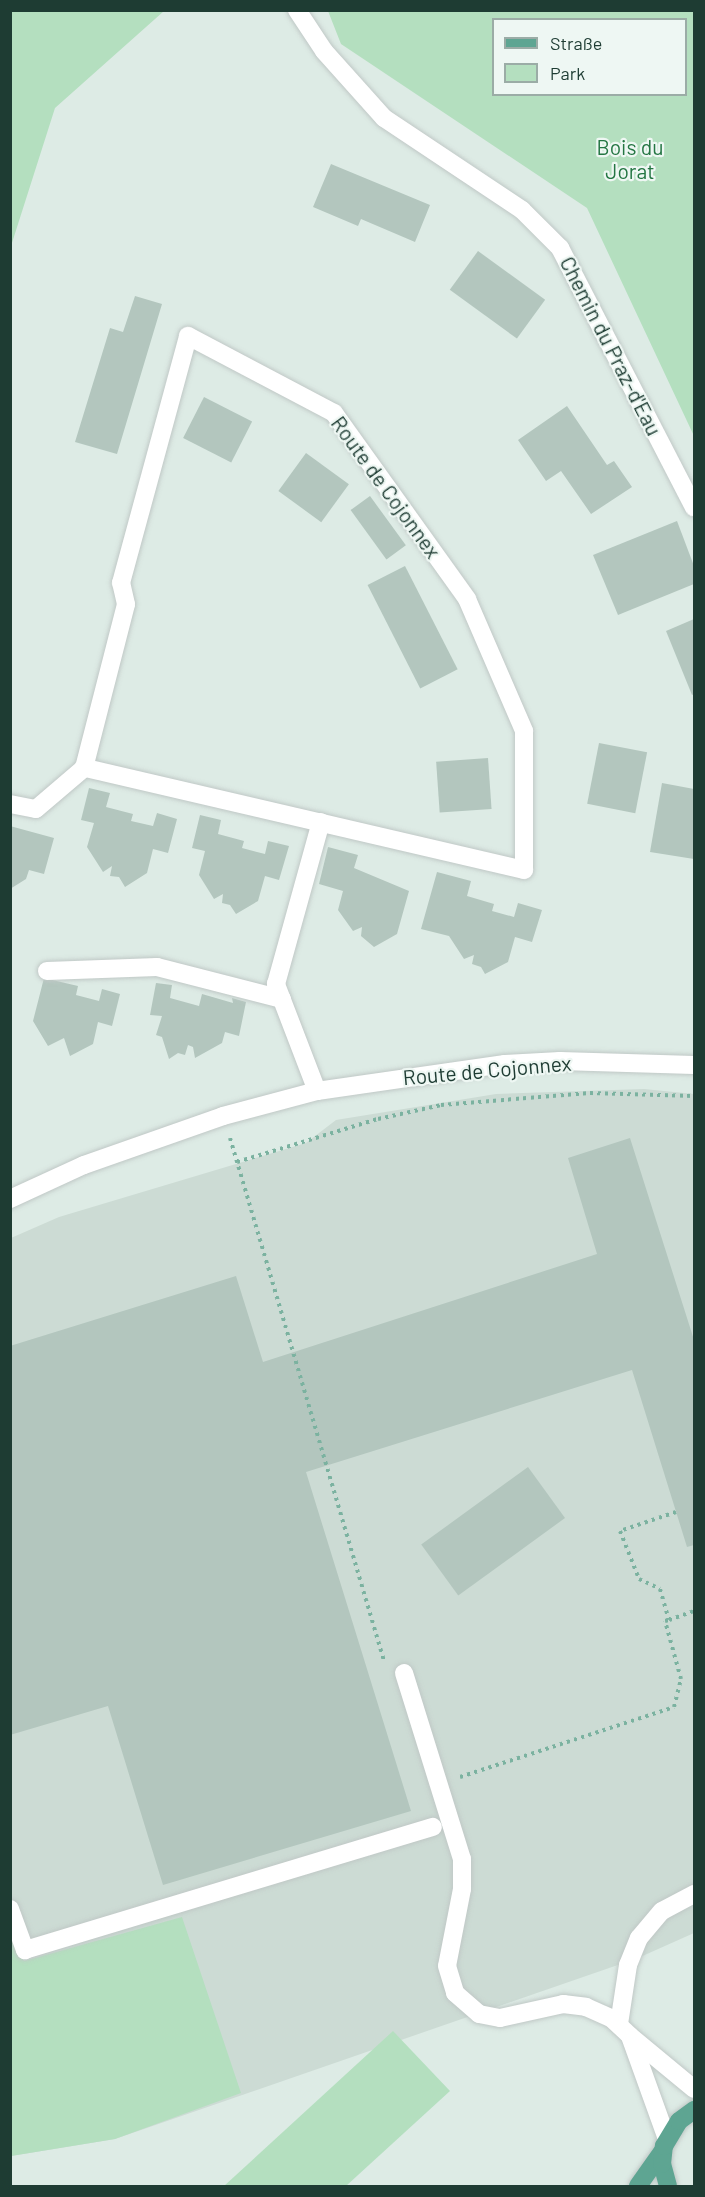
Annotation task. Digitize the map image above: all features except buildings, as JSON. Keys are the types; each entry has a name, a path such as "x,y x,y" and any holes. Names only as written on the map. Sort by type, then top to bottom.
{"main road":[{"path":"638,2187 679,2121 694,2110"},
{"path":"664,2146 668,2187"}],"street":[{"name":"Chemin du Praz-d'Eau","path":"297,10 324,51 384,118 545,229 576,273 694,508"},
{"name":"Route de Cojonnex","path":"188,336 334,413 467,599 524,731 525,870 321,822 84,768 126,604 121,583 188,336"},
{"path":"10,804 36,809 84,768"},
{"path":"317,1091 276,984 321,822"},
{"path":"47,970 157,967 282,999"},
{"name":"Route de Cojonnex","path":"10,1199 135,1147 223,1116 317,1091 505,1064 560,1061 694,1065"},
{"path":"395,1670 438,1784 462,1859 462,1889 447,1966 455,1993 479,2014 492,2017 519,2017 572,2004 599,2011 694,2089"},
{"path":"10,1909 25,1950 434,1827"},
{"path":"664,2146 624,2030 628,1965 639,1938 662,1911 694,1894"}],"path":[{"path":"237,1162 378,1119 441,1105 590,1093 694,1096"},
{"path":"230,1138 395,1670"},
{"path":"669,1620 660,1589 639,1579 621,1531 676,1512"},
{"path":"438,1784 674,1707 681,1679 665,1621 694,1611"}],"shaded area":[{"path":"644,1089 694,1094 694,1933 638,1958 115,2139 11,2156 11,1238 59,1217 306,1143 336,1120 496,1094"}],"green space":[{"path":"11,10 164,11 55,108 11,246"},
{"name":"Bois du Jorat","path":"328,11 694,11 694,436 587,208 341,44"},
{"path":"182,1917 241,2093 115,2139 11,2156 10,1925 24,1961"},
{"path":"393,2031 450,2091 346,2186 224,2186"}]}
